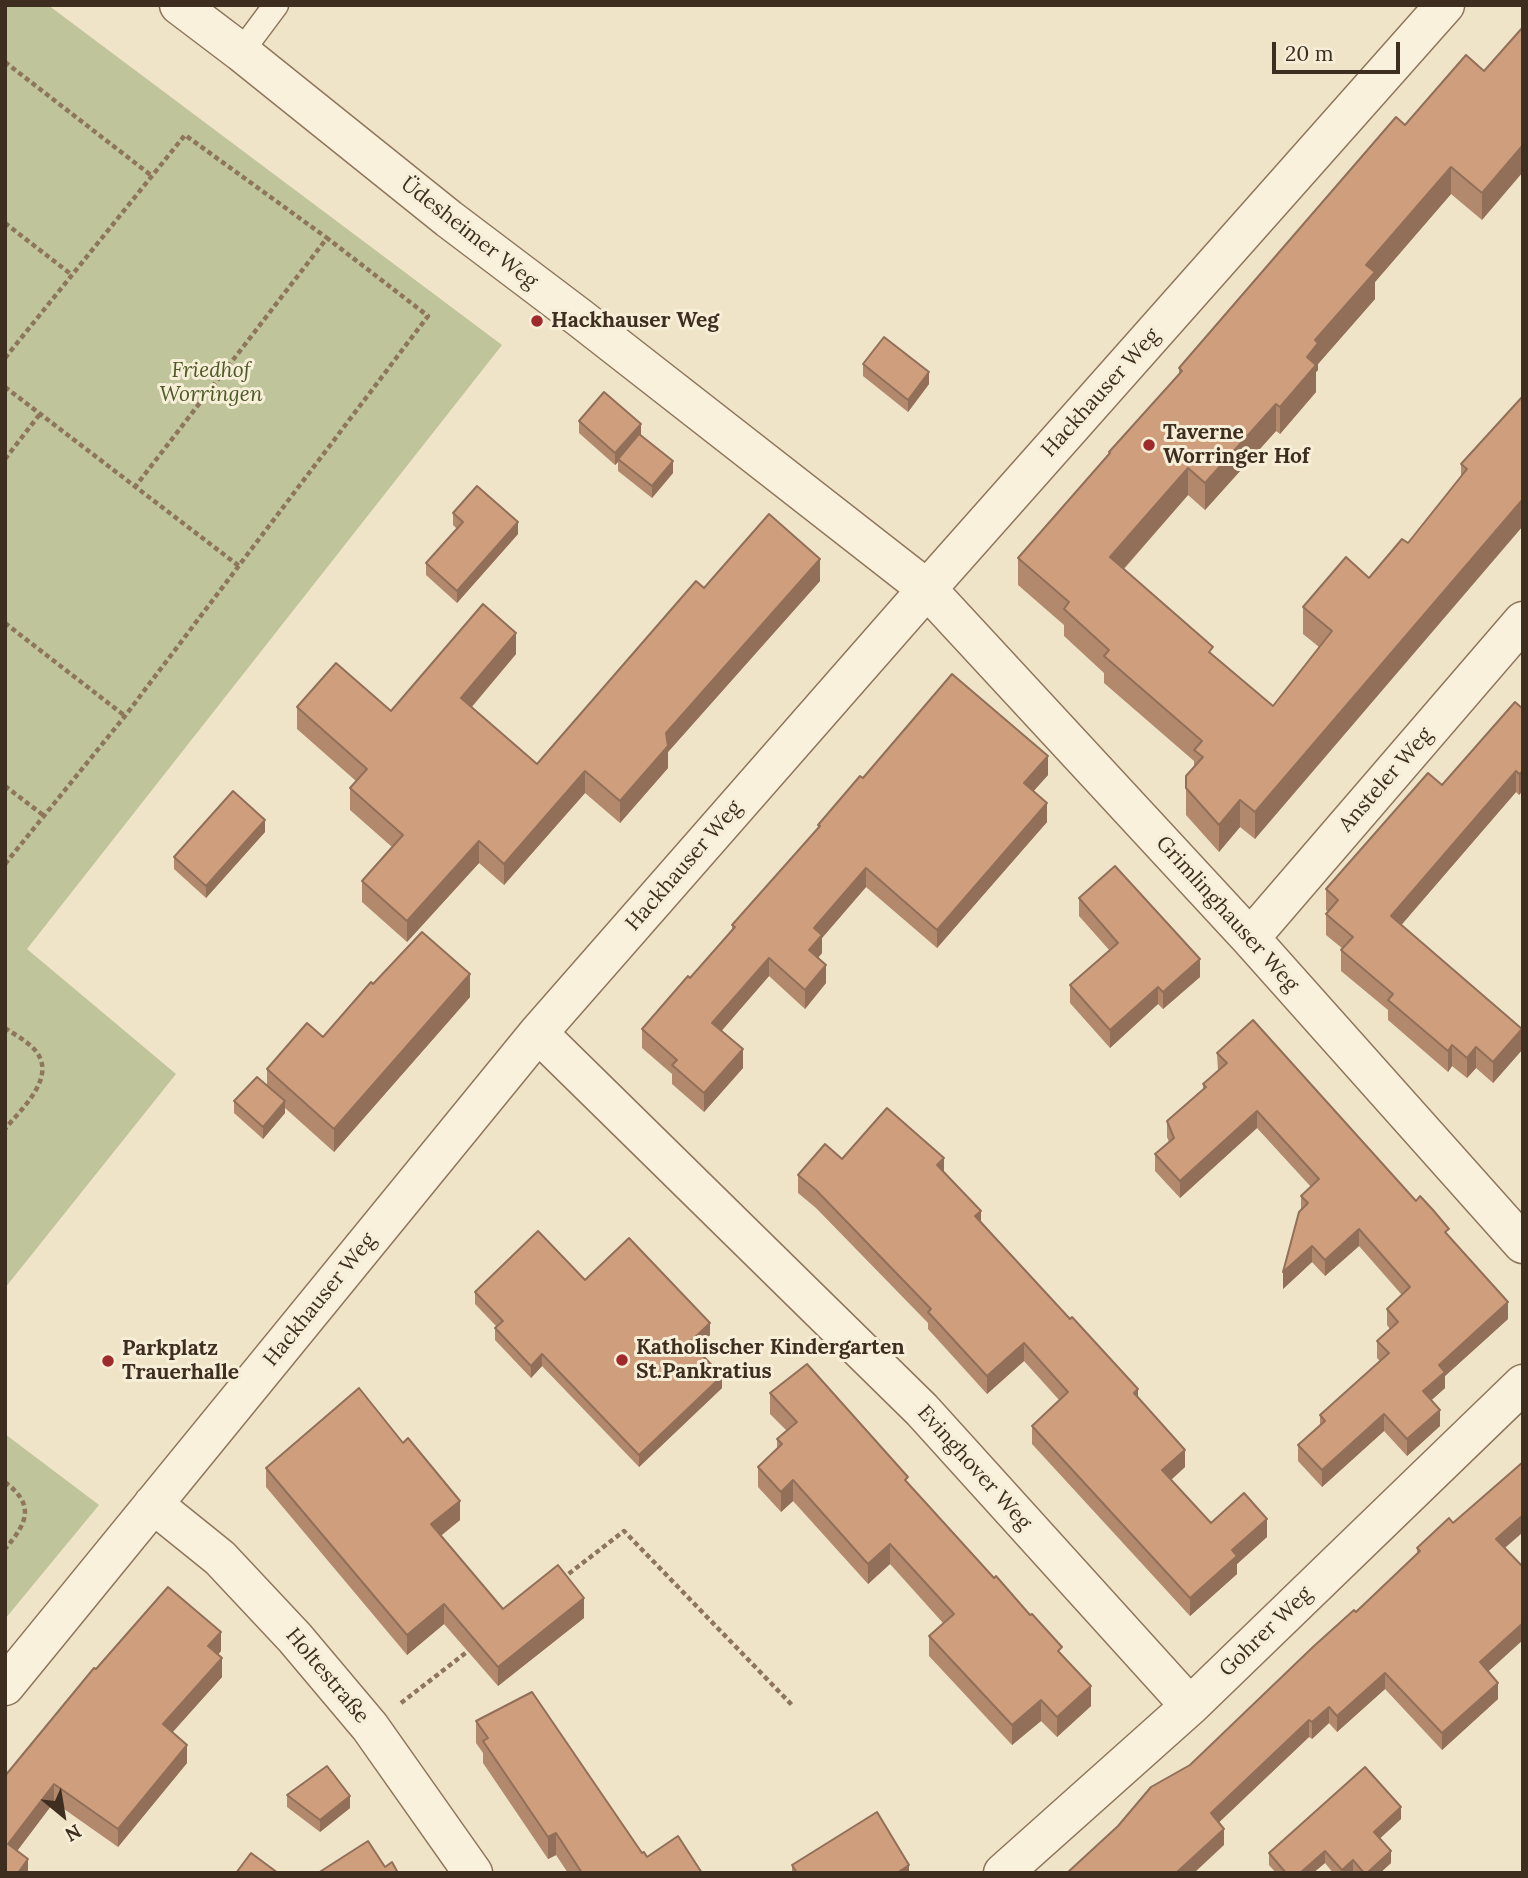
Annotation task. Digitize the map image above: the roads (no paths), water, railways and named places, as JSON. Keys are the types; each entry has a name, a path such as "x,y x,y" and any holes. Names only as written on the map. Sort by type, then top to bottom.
{"street":[{"name":"Üdesheimer Weg","path":"179,5 449,219 927,589"},
{"name":"Hackhauser Weg","path":"5,1685 538,1033 1445,5"},
{"name":"Grimlinghauser Weg","path":"927,589 1250,938 1523,1244"},
{"name":"Ansteler Weg","path":"1250,938 1523,621"},
{"name":"Evinghover Weg","path":"538,1033 922,1410 1190,1706"},
{"name":"Gohrer Weg","path":"1003,1873 1190,1706 1523,1384"},
{"name":"Holtestraße","path":"153,1504 220,1558 295,1638 370,1727 473,1873"}],"lane":[{"path":"241,52 276,5"}],"place":[{"name":"Hackhauser Weg","path":"537,321"},
{"name":"Taverne Worringer Hof","path":"1149,445"},
{"name":"Katholischer Kindergarten St.Pankratius","path":"622,1360"},
{"name":"Parkplatz Trauerhalle","path":"108,1361"}],"park label":[{"name":"Friedhof Worringen","path":"211,383"}]}
